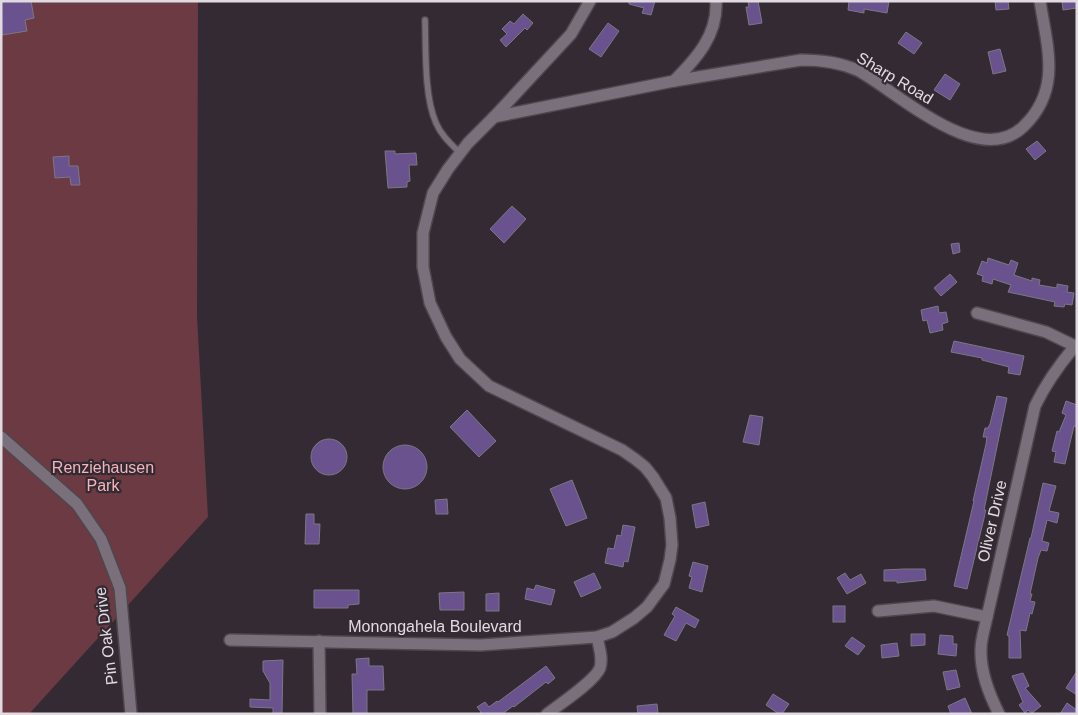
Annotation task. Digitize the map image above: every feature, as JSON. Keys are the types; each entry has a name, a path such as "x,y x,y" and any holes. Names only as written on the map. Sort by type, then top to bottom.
{"street":[{"name":"Monongahela Boulevard","path":"230,640 481,645 597,637 612,632 634,618 647,607 664,584 672,546 671,525 666,498 653,477 645,467 622,450 490,386 460,359 446,337 430,303 423,267 423,233 433,193 468,143 571,34 590,1"},
{"path":"674,81 693,62 707,43 717,12 716,1"},
{"name":"Sharp Road","path":"494,117 674,81 801,60 821,60 857,70 938,124 962,134 999,139 1011,136 1020,130 1029,121 1045,97 1050,76 1040,1"},
{"path":"977,313 1046,332 1076,346"},
{"name":"Oliver Drive","path":"999,714 982,671 981,648 987,617 1035,406 1044,386 1076,346"},
{"name":"Pin Oak Drive","path":"1,437 77,504 101,539 120,588 131,714"},
{"path":"878,611 934,606 987,617"},
{"path":"547,714 595,677 600,668 602,657 597,637"},
{"path":"319,641 320,714"}],"lane":[{"path":"425,20 426,68 436,123 443,136 460,153"}],"green space":[{"name":"Renziehausen Park","path":"1,1 198,1 197,316 208,517 29,714 1,714"}],"building":[{"path":"1,1 31,1 34,18 25,20 27,31 2,35"},
{"path":"629,1 655,1 651,15 642,13 644,8 629,4"},
{"path":"748,1 758,1 762,23 749,25 746,7 749,7"},
{"path":"849,1 889,1 887,13 864,9 864,13 848,10"},
{"path":"995,1 1008,1 1009,9 996,10"},
{"path":"1062,1 1077,1 1077,8 1063,10"},
{"path":"523,14 533,23 527,30 525,28 506,47 500,40 507,34 502,29 510,21 514,24"},
{"path":"608,23 619,31 601,57 589,49"},
{"path":"906,32 922,43 914,54 898,43"},
{"path":"1000,49 1006,71 993,74 988,52"},
{"path":"945,74 960,84 950,100 934,90"},
{"path":"1037,141 1046,151 1035,160 1026,149"},
{"path":"385,151 395,151 395,154 416,153 417,165 409,165 410,181 407,182 407,187 388,188"},
{"path":"69,156 69,166 78,166 80,185 71,185 70,177 55,178 53,157"},
{"path":"512,206 526,219 504,243 490,229"},
{"path":"959,243 960,252 953,254 951,244"},
{"path":"988,258 1009,265 1011,260 1018,263 1014,275 1032,281 1032,278 1040,280 1039,285 1057,288 1057,284 1068,286 1067,292 1074,293 1072,305 1065,304 1064,307 1054,306 1055,302 1008,292 1011,285 993,279 992,284 982,281 983,276 977,274 982,261 987,263"},
{"path":"950,274 957,282 941,296 934,288"},
{"path":"938,306 939,313 946,312 948,322 942,324 943,330 930,333 927,320 923,321 921,310"},
{"path":"954,341 1024,356 1020,375 1008,373 1009,367 982,360 982,358 951,352"},
{"path":"997,396 1007,398 984,510 986,510 967,589 954,586 986,444 987,437 983,437 985,428 988,428 990,424"},
{"path":"1066,401 1077,405 1077,427 1074,426 1065,464 1054,462 1056,452 1052,451 1057,431 1059,432 1066,415 1062,413"},
{"path":"467,410 496,441 479,457 450,427"},
{"path":"750,415 763,417 759,445 743,442"},
{"path":"329,439 336,440 342,444 346,450 346,464 342,470 336,474 329,475 322,474 316,470 312,464 311,457 312,450 316,444 322,440"},
{"path":"401,445 409,445 421,451 427,467 421,483 409,489 401,489 389,483 383,471 383,463 389,451"},
{"path":"572,480 587,518 566,526 550,489"},
{"path":"1043,483 1056,486 1049,511 1059,513 1057,523 1047,520 1042,541 1049,543 1047,551 1041,550 1038,558 1030,594 1032,594 1030,601 1035,602 1032,614 1030,613 1026,631 1020,630 1021,658 1009,658 1009,636 1007,635"},
{"path":"447,499 448,514 436,514 435,500"},
{"path":"705,502 709,525 696,528 692,505"},
{"path":"306,514 314,514 314,524 320,524 319,544 305,544"},
{"path":"623,525 635,527 628,562 624,561 623,567 605,563 608,548 614,549 617,535 621,536"},
{"path":"693,562 708,566 702,592 689,588 692,577 689,576"},
{"path":"925,569 926,580 897,583 897,581 884,581 884,570"},
{"path":"594,573 601,588 581,597 574,582"},
{"path":"845,573 850,580 861,574 866,583 847,594 837,578"},
{"path":"536,585 555,590 551,605 525,599 527,588 534,590"},
{"path":"314,590 359,590 359,604 348,605 348,608 314,608"},
{"path":"464,592 464,610 440,610 439,593"},
{"path":"499,593 499,611 486,611 486,594"},
{"path":"833,606 845,606 845,622 833,622"},
{"path":"676,607 699,620 695,628 686,623 676,641 664,635 675,616 672,614"},
{"path":"911,634 925,634 925,645 911,646"},
{"path":"940,635 953,636 953,644 957,644 956,656 938,654"},
{"path":"852,637 865,646 858,655 845,646"},
{"path":"897,643 899,656 882,658 881,645"},
{"path":"369,658 369,666 383,666 384,690 367,690 367,714 353,714 352,674 357,674 356,659"},
{"path":"283,660 282,714 273,714 273,708 250,707 250,699 270,700 270,683 263,671 263,661"},
{"path":"546,666 555,678 548,684 546,682 502,714 479,714 481,712 477,707 485,702 489,707 498,702"},
{"path":"956,670 960,687 947,690 943,672"},
{"path":"1077,671 1077,695 1066,688"},
{"path":"1023,673 1029,686 1025,688 1041,706 1032,713 1028,710 1025,713 1019,705 1023,702 1012,676"},
{"path":"773,694 789,704 782,714 766,705"},
{"path":"965,698 972,714 951,714 948,706"},
{"path":"1067,703 1077,710 1077,714 1060,714"},
{"path":"657,704 658,714 638,714 637,706"}]}
